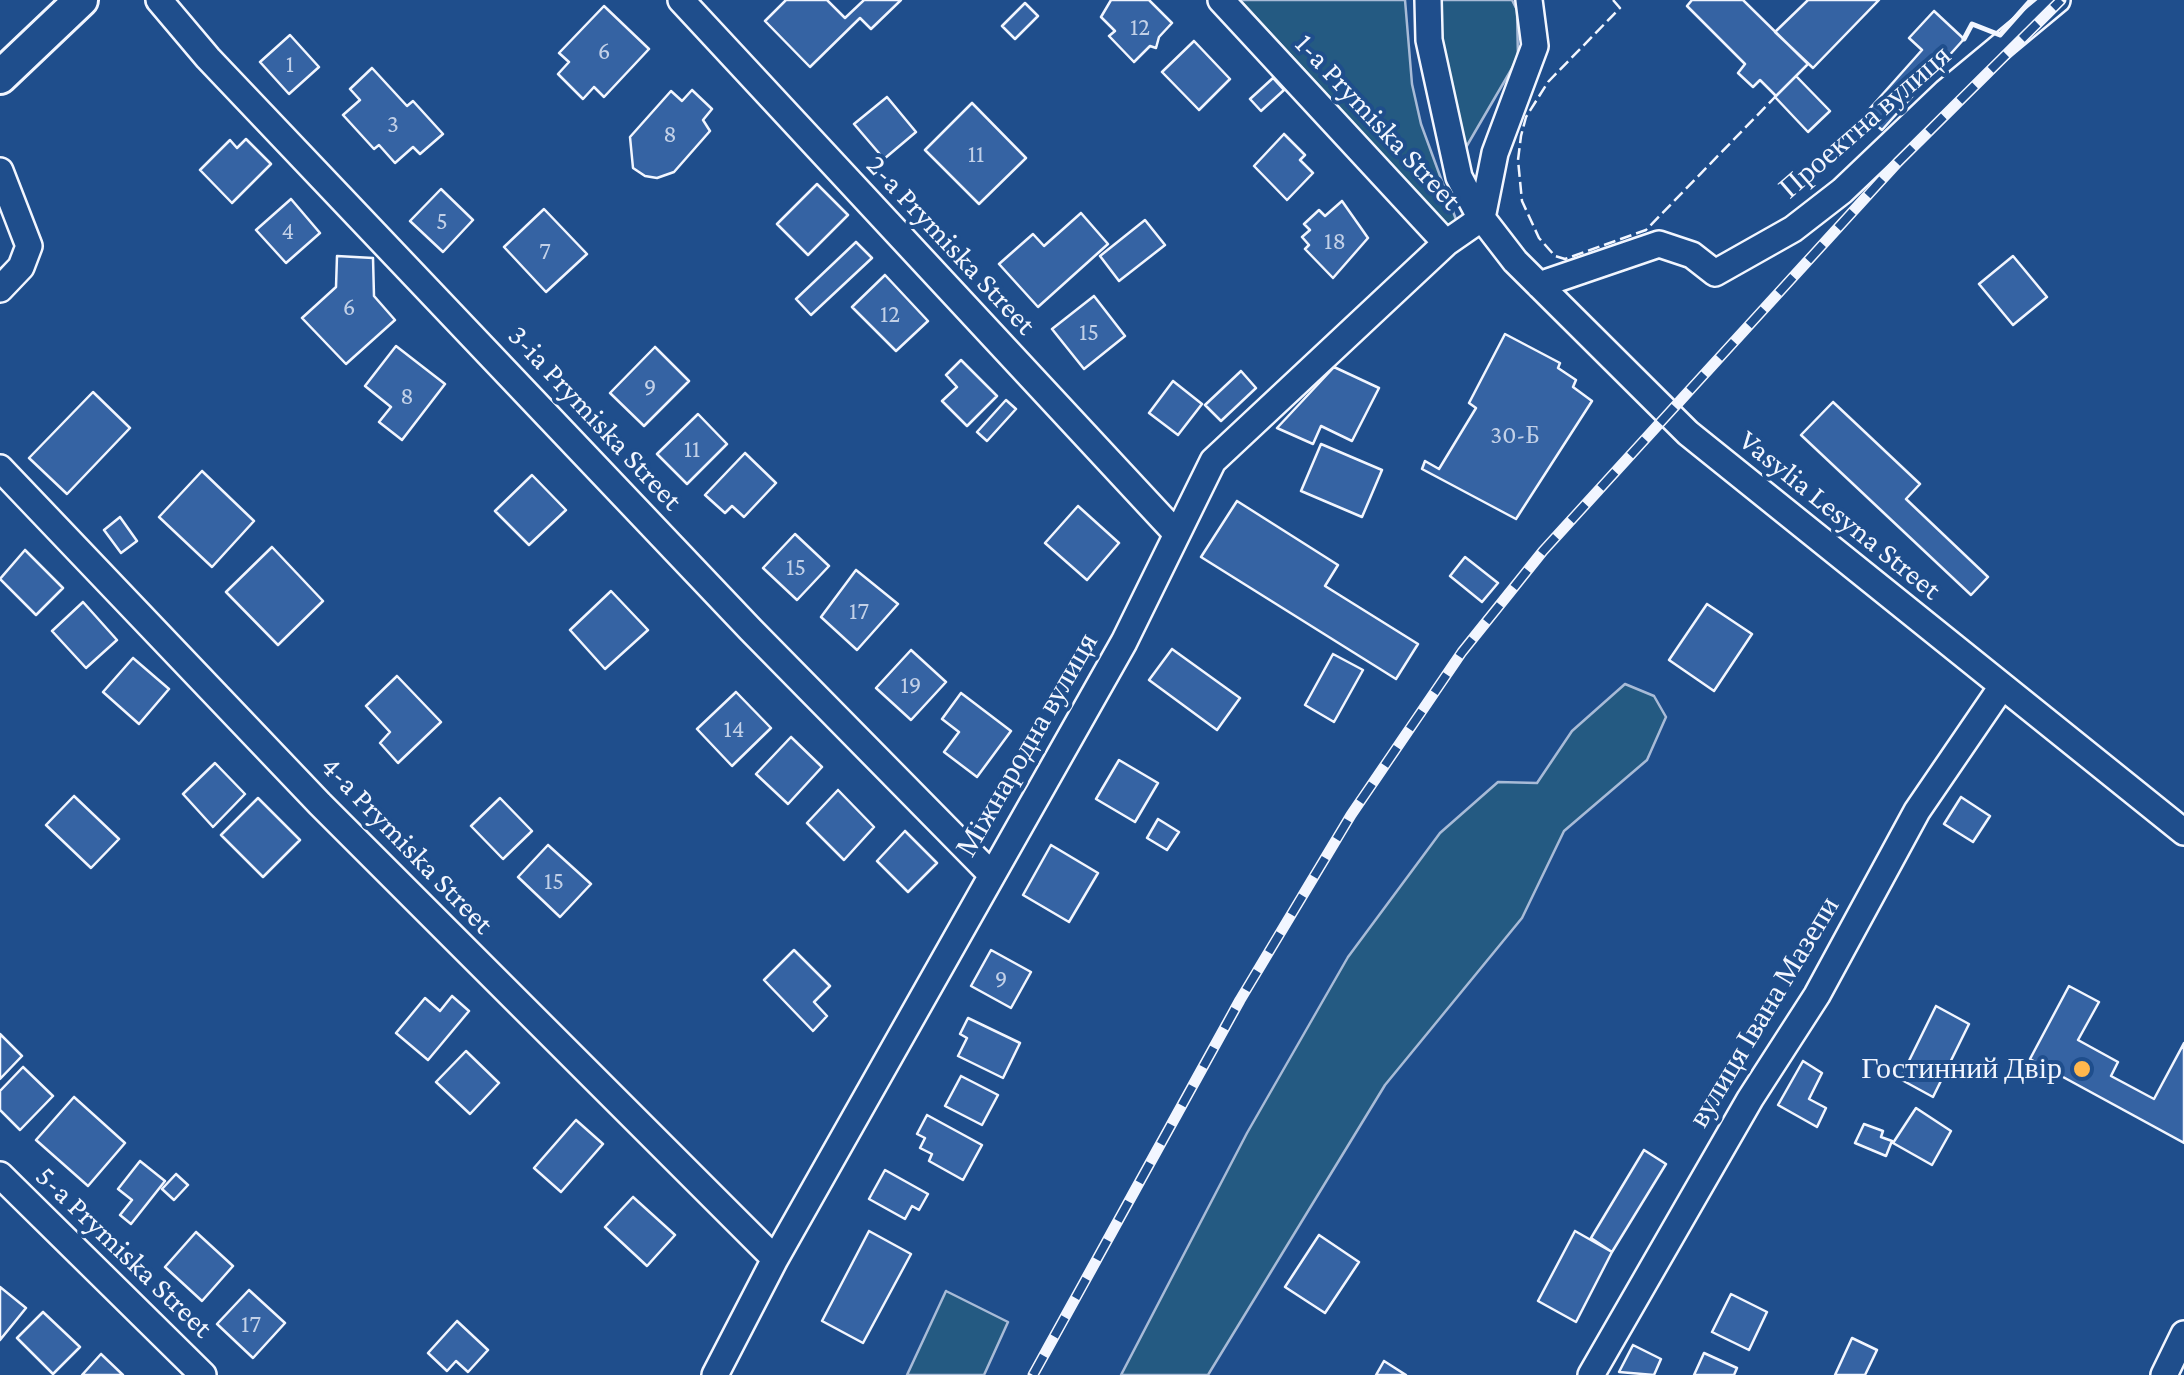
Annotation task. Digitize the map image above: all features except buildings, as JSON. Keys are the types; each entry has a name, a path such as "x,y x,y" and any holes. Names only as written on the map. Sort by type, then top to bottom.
{"main road":[{"path":"0,77 81,0"}],"street":[{"name":"3-ia Prymiska Street","path":"158,0 208,58 751,630 990,874"},
{"name":"2-a Prymiska Street","path":"681,0 1176,533"},
{"name":"1-a Prymiska Street","path":"1221,0 1446,243"},
{"name":"Vasylia Lesyna Street","path":"1428,0 1429,40 1460,178 1482,218 1539,284 1688,432 2184,832"},
{"path":"1482,218 1495,152 1535,46 1529,0"},
{"name":"Проектна вулиця","path":"1539,284 1659,244 1692,256 1715,273 1793,229 1842,191 1946,92 2057,0"},
{"path":"0,171 29,246 21,267 0,289"},
{"name":"Міжнародна вулиця","path":"715,1375 764,1288 775,1259 1124,642 1213,461 1446,243 1482,218"},
{"name":"4-a Prymiska Street","path":"0,468 320,804 775,1259"},
{"name":"вулиця Івана Мазепи","path":"1591,1375 1750,1099 1816,995 1917,811 2001,688"},
{"name":"5-a Prymiska Street","path":"0,1176 203,1375"},
{"path":"2164,1375 2184,1334"}],"shaded area":[{"path":"1240,0 1405,0 1412,84 1421,124 1458,225 1450,229"},
{"path":"1440,0 1512,0 1517,10 1518,58 1465,149 1443,50"},
{"path":"1625,684 1654,696 1666,717 1647,760 1564,831 1522,918 1385,1085 1208,1375 1121,1375 1247,1133 1348,957 1440,833 1498,782 1537,783 1572,731"},
{"path":"946,1291 1008,1322 984,1375 907,1375"}],"railway":[{"path":"1033,1375 1240,1000 1351,815 1462,652 1543,551 1898,162 2061,0"}],"fence":[{"path":"1613,0 1620,8 1548,82 1526,117 1521,136 1518,160 1522,201 1539,238 1555,256 1565,259 1646,230 1775,97"}],"wall":[{"path":"1964,39 1972,24 2000,35 2031,0"}],"place":[{"name":"Гостинний Двір","path":"2082,1069"}]}
